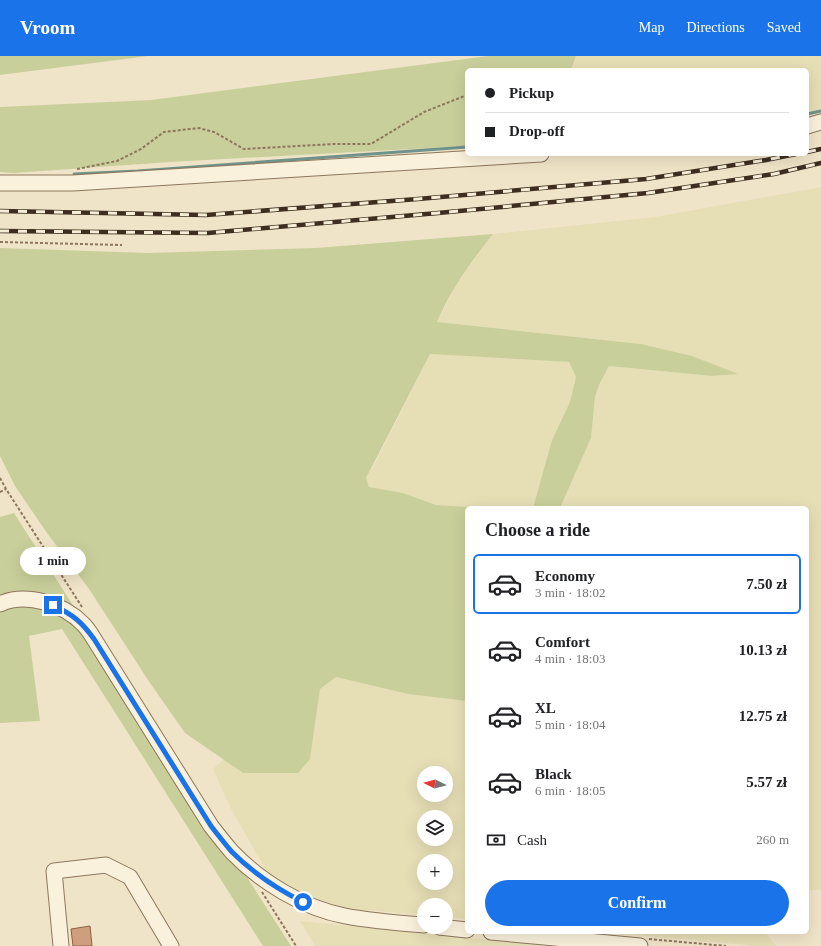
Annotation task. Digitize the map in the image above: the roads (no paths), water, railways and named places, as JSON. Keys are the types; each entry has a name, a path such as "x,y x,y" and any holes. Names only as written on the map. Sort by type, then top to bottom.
{"street":[{"path":"809,125 821,122"},
{"path":"0,183 73,183 509,156"},
{"path":"0,604 9,600 30,599 53,605 67,612 83,624 94,639 211,826 232,852 256,874 284,892 313,906 344,916 417,925"},
{"path":"61,946 54,871 106,865 130,877 171,946"},
{"path":"453,928 465,930"},
{"path":"512,934 640,946"}],"waterway":[{"path":"809,114 821,111"},
{"path":"74,174 138,171 465,147"}],"railway":[{"path":"809,152 821,149"},
{"path":"0,211 206,215 418,199 646,179 786,156"},
{"path":"0,231 208,233 648,193 774,174 821,163"}]}
